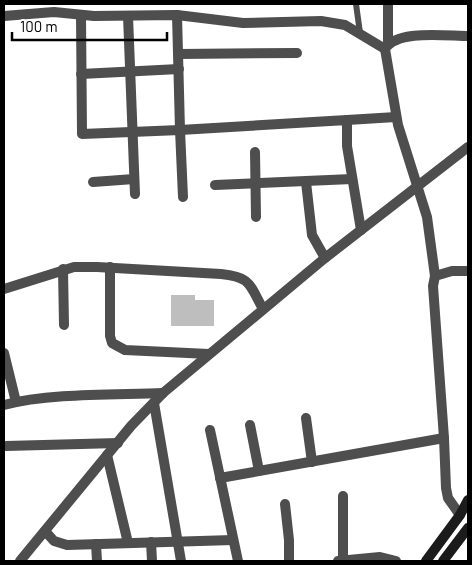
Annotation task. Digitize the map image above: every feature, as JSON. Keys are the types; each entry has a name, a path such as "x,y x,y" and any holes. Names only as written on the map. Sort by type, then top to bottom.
{"main road":[{"path":"426,561 460,515 468,500"},
{"path":"443,561 468,528"}],"street":[{"path":"388,4 386,46 396,117 416,186 428,217 435,276 433,286 446,488 448,498 460,515"},
{"path":"4,16 54,12 81,16 177,15 243,23 321,21 345,25 386,46"},
{"path":"177,15 183,196"},
{"path":"81,16 82,134 396,117"},
{"path":"128,16 135,194"},
{"path":"386,46 405,37 468,36"},
{"path":"179,54 297,53"},
{"path":"82,74 179,69"},
{"path":"347,120 347,146 361,230"},
{"path":"20,561 107,455 163,393 325,258 468,147"},
{"path":"255,152 256,217"},
{"path":"215,185 352,179"},
{"path":"93,182 134,180"},
{"path":"306,182 312,235 325,258"},
{"path":"4,289 63,269 110,267 239,276 246,280 263,309"},
{"path":"110,267 110,336 112,343 126,350 209,354"},
{"path":"63,269 64,325"},
{"path":"435,276 468,270"},
{"path":"4,352 16,402"},
{"path":"4,405 16,402 163,393"},
{"path":"154,403 181,561"},
{"path":"306,418 312,462"},
{"path":"250,425 259,471"},
{"path":"210,430 238,561"},
{"path":"220,478 444,438"},
{"path":"6,446 118,443"},
{"path":"107,455 128,543"},
{"path":"343,496 340,561 380,557 396,561"},
{"path":"285,504 289,561"},
{"path":"43,534 60,544 233,540"},
{"path":"151,542 152,561"},
{"path":"96,544 97,561"}],"lane":[{"path":"356,4 360,33"}],"building":[{"path":"171,295 195,295 195,300 214,300 214,326 171,326"}]}
